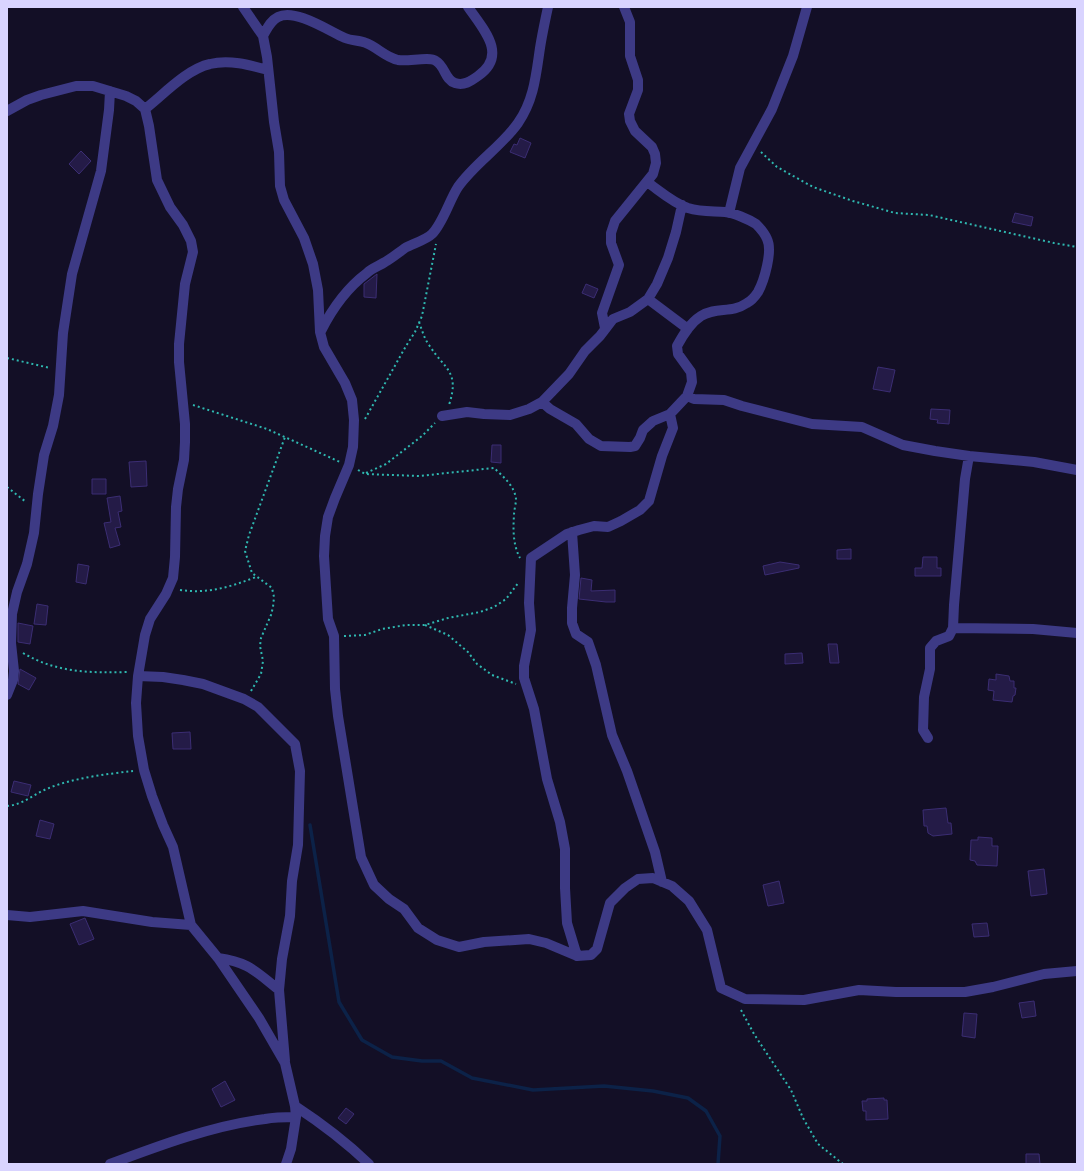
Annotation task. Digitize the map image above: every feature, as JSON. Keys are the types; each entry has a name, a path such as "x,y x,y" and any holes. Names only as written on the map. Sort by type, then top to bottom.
{"street":[{"path":"243,7 263,36 279,152 280,186 284,200 304,238 313,264 318,290 320,332 324,347 346,383 352,400 354,438 349,465 334,498 328,517 324,556 328,619 334,636 335,689 338,716 361,857 374,885 389,900 404,909 418,928 437,940 459,947 484,942 529,939 546,943 577,956 591,955 597,949 602,926 610,903 624,888 638,879 653,878 672,886 689,901 707,930 721,988 745,999 804,1000 860,990 923,993 965,992 993,987 1044,974 1077,971"},
{"path":"263,36 270,23 278,17 286,15 292,16 318,24 347,39 366,43 386,55 398,60 414,61 432,59 437,61 443,67 449,79 455,83 467,83 486,70 493,58 491,43 468,7"},
{"path":"320,332 331,311 339,300 365,274 404,249 431,235 458,188 486,156 509,134 523,115 535,85 548,7"},
{"path":"605,328 602,313 619,265 611,243 611,233 615,221 653,174 656,163 655,154 652,147 635,131 630,121 629,114 638,90 638,80 630,56 630,22 624,7"},
{"path":"729,213 740,168 772,109 793,56 807,7"},
{"path":"145,110 191,73 209,64 224,62 268,70"},
{"path":"7,111 27,100 76,86 93,86 110,90 136,101 145,110 149,126 157,180 170,207 183,225 191,241 193,252 185,284 179,344 185,424 185,448 176,507 173,578 150,619 145,635 138,674 136,703 138,736 144,770 152,796 173,847 191,925 218,958 259,1018 285,1063"},
{"path":"7,695 13,680 14,671 11,643 12,614 17,592 27,564 34,533 44,455 53,426 58,395 66,309 72,274 101,171 109,110 110,90"},
{"path":"542,402 550,409 576,424 589,439 601,446 635,446 643,430 653,421 670,414 687,396 692,382 691,372 678,354 677,346 691,324 714,310 732,310 748,303 758,292 769,252 768,239 757,225 729,213 704,212 688,208 647,182"},
{"path":"442,416 467,412 510,415 529,409 542,402 569,374 585,351 600,336 612,319 630,312 648,299 657,284 668,258 682,205"},
{"path":"648,299 688,329"},
{"path":"687,396 694,399 724,400 748,408 812,424 862,427 903,444 969,456 1034,462 1077,470"},
{"path":"577,956 567,923 564,888 565,849 560,822 547,779 534,709 524,678 524,666 531,630 529,602 531,558 572,532 594,526 608,527 621,521 640,510 649,501 662,456 673,428 670,414"},
{"path":"928,738 923,730 924,697 930,669 930,648 936,641 949,636 953,628 965,479 969,456"},
{"path":"572,532 575,575 572,623 576,634 588,642 596,665 612,735 627,771 655,852 662,882"},
{"path":"953,628 1033,629 1077,634"},
{"path":"138,674 203,684 244,699 258,706 295,744 300,771 298,846 292,881 290,916 282,959 279,990 285,1063 295,1106 296,1117 291,1149 286,1164"},
{"path":"7,915 30,917 83,911 152,922 191,925"},
{"path":"218,958 233,960 246,965 255,970 279,990"},
{"path":"295,1106 334,1133 369,1164"},
{"path":"110,1164 148,1150 235,1124 265,1119 296,1117"}],"path":[{"path":"753,144 777,167 813,187 852,201 895,213 929,215 1077,247"},
{"path":"354,438 415,332 422,316 435,254 439,223"},
{"path":"365,474 386,464 422,436 442,416 449,405 453,390 452,378 448,370 428,345 419,322"},
{"path":"7,358 47,368 61,369"},
{"path":"183,402 285,437 349,465 365,474 419,476 494,468 513,489 516,499 514,528 515,549 525,566 531,558"},
{"path":"244,699 255,686 261,674 263,661 260,646 261,638 274,607 272,588 252,573 245,551 248,535 285,437"},
{"path":"7,487 34,507 36,514"},
{"path":"168,588 196,591 221,589 256,577"},
{"path":"334,636 365,635 382,628 406,625 425,625 448,618 480,612 494,607 506,599 521,577"},
{"path":"425,625 448,635 468,652 477,664 492,675 528,688"},
{"path":"11,643 18,650 36,660 66,670 138,674"},
{"path":"7,806 18,804 48,788 57,785 119,773 144,770"},
{"path":"734,995 754,1034 791,1090 803,1118 818,1144 843,1164"}],"building":[{"path":"520,138 531,143 525,158 510,152 514,144 517,145"},
{"path":"81,151 91,161 79,174 69,164"},
{"path":"1015,213 1033,217 1031,226 1012,222"},
{"path":"377,274 376,298 364,297 364,284"},
{"path":"586,284 598,289 594,298 582,293"},
{"path":"878,367 895,370 890,392 873,389"},
{"path":"931,409 950,410 949,424 937,423 938,420 930,419"},
{"path":"492,445 501,445 501,463 491,462"},
{"path":"146,461 147,486 131,487 129,462"},
{"path":"92,479 106,479 106,494 92,494"},
{"path":"120,496 122,511 118,512 121,527 115,528 120,545 110,548 104,523 111,522 107,498"},
{"path":"851,549 851,559 837,559 837,550"},
{"path":"923,557 937,557 937,568 941,568 941,576 915,576 915,568 922,568"},
{"path":"780,562 799,565 799,568 765,575 763,566"},
{"path":"78,564 89,566 86,584 76,582"},
{"path":"581,578 592,580 591,591 615,590 615,602 579,599"},
{"path":"37,604 48,606 46,625 34,624"},
{"path":"18,623 33,626 30,644 18,642"},
{"path":"828,644 837,644 839,663 830,663"},
{"path":"802,653 803,663 785,664 785,654"},
{"path":"20,669 36,678 29,690 18,684"},
{"path":"996,674 1009,676 1010,681 1014,681 1014,688 1016,688 1012,702 993,700 994,691 988,690 989,679 996,680"},
{"path":"190,732 191,749 173,749 172,733"},
{"path":"14,781 31,785 28,796 11,792"},
{"path":"946,808 948,823 951,823 952,834 933,836 928,833 927,826 924,826 923,810"},
{"path":"40,820 54,824 50,839 36,836"},
{"path":"978,837 992,838 992,846 998,846 997,866 977,865 975,861 970,860 971,840 978,840"},
{"path":"1044,869 1047,894 1031,896 1028,871"},
{"path":"779,881 784,903 768,906 763,885"},
{"path":"85,918 94,939 79,945 70,924"},
{"path":"987,923 989,936 974,937 972,924"},
{"path":"1034,1001 1036,1016 1022,1018 1019,1003"},
{"path":"964,1013 977,1014 975,1038 962,1036"},
{"path":"225,1081 235,1100 221,1107 212,1089"},
{"path":"884,1098 884,1100 887,1100 888,1119 866,1120 866,1111 863,1111 862,1101 867,1101 867,1099"},
{"path":"346,1108 354,1114 346,1124 338,1118"},
{"path":"1026,1154 1039,1154 1040,1164 1026,1164"}],"waterway":[{"path":"310,825 339,1002 362,1040 392,1057 422,1061 441,1061 472,1078 533,1090 604,1086 653,1091 688,1098 706,1111 720,1136 718,1164"}]}
